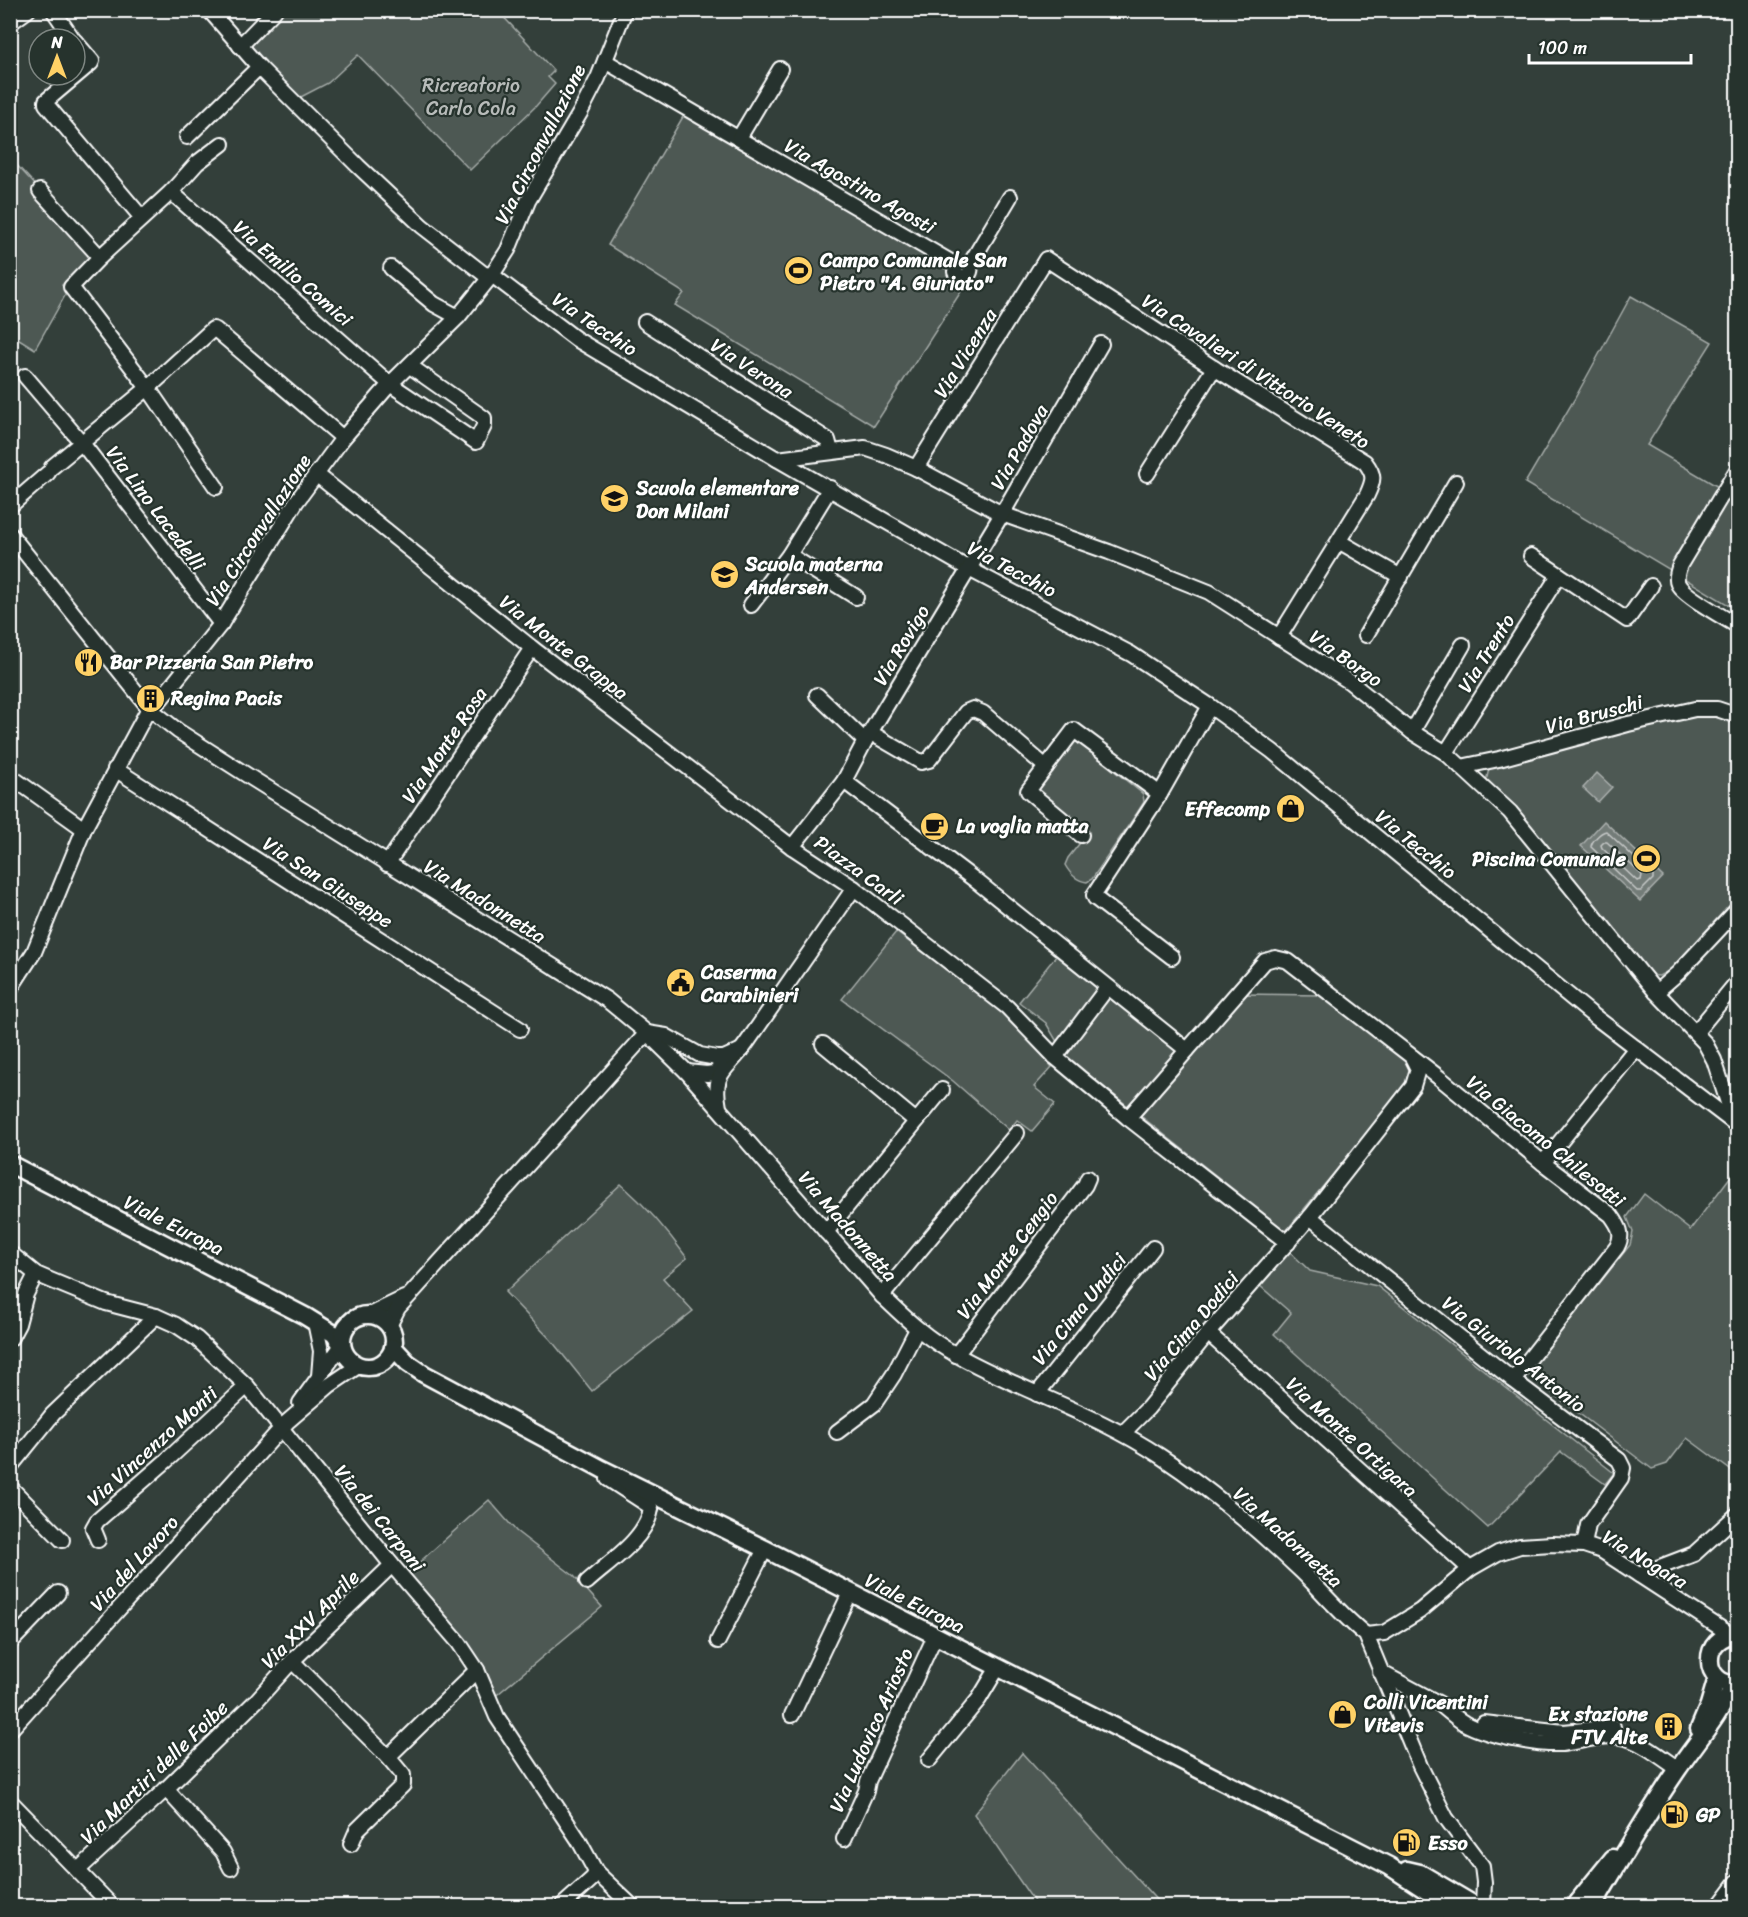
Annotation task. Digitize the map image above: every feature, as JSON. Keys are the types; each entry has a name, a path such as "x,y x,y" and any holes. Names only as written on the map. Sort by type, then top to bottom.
{"main road":[{"name":"Viale Europa","path":"15,1167 310,1319 334,1334 342,1345"},
{"name":"Viale Europa","path":"310,1319 328,1321 362,1316"},
{"path":"362,1316 384,1320 389,1326 393,1332 393,1347 390,1355 377,1366 358,1366 347,1358 342,1345 344,1329 362,1316"},
{"name":"Viale Europa","path":"393,1347 408,1363 424,1374 602,1470 765,1549 997,1669 1389,1866 1450,1906"},
{"name":"Viale Europa","path":"377,1366 424,1374"},
{"path":"1593,1906 1642,1823 1736,1685 1722,1682 1717,1678 1710,1664 1712,1648 1717,1642 1734,1635"},
{"path":"1688,1754 1709,1705 1717,1678"},
{"path":"1574,1906 1642,1823"},
{"name":"Viale Europa","path":"1389,1866 1420,1873 1476,1906"}],"street":[{"path":"10,23 28,10"},
{"path":"53,10 65,27"},
{"name":"Via Tecchio","path":"209,10 259,67 358,166 422,226 484,274 492,274 576,339 777,459 969,569 1131,654 1210,706 1272,751 1590,1013 1705,1103 1737,1124"},
{"path":"240,46 275,10"},
{"name":"Via Circonvallazione","path":"148,708 161,699 221,624 296,502 343,438 390,384 458,317 492,274 508,250 528,201 580,113 605,61 624,10"},
{"path":"87,55 92,61 87,66"},
{"name":"Via Agostino Agosti","path":"605,61 956,265 955,272 958,277 964,278 969,275 970,264 1010,197"},
{"path":"187,137 259,67"},
{"path":"740,138 780,69"},
{"path":"62,87 46,101 46,105 142,218"},
{"path":"216,487 148,388 71,287 171,192 197,163 222,144"},
{"path":"39,191 100,257"},
{"name":"Via Emilio Comici","path":"171,192 390,384"},
{"name":"Via Cavalieri di Vittorio Veneto","path":"1046,259 1365,462 1374,473 1374,481 1340,542 1279,637"},
{"name":"Via Vicenza","path":"916,468 1046,259"},
{"path":"391,268 434,304 458,317"},
{"name":"Via Verona","path":"645,322 828,440 831,451"},
{"name":"Via Lino Lacedelli","path":"10,506 213,329 343,438"},
{"name":"Via Padova","path":"969,569 1101,344"},
{"path":"390,384 476,442 484,426 484,418 410,366"},
{"path":"1148,474 1214,368"},
{"name":"Via Lino Lacedelli","path":"25,376 82,443 221,624"},
{"name":"Via Borgo","path":"777,459 865,448 916,468 1002,514 1109,552 1209,592 1350,682 1412,732 1446,753 1510,812 1656,992 1706,1043 1737,1124"},
{"path":"1737,468 1680,565 1677,575 1678,584 1686,593 1737,626"},
{"name":"Via Monte Grappa","path":"316,474 532,648 792,846"},
{"path":"1366,635 1456,482"},
{"path":"751,605 789,555 830,488"},
{"name":"Via Madonnetta","path":"10,534 148,708 178,731 387,864 607,1000 647,1033 687,1072 882,1296 917,1329 956,1355 1123,1433 1161,1456 1231,1509 1280,1551 1349,1622 1366,1635 1420,1766 1446,1818 1482,1866 1483,1906"},
{"path":"1340,542 1401,577"},
{"path":"789,555 856,597"},
{"path":"1531,556 1628,620 1651,586"},
{"name":"Via Rovigo","path":"844,781 969,569"},
{"name":"Via Trento","path":"1446,753 1559,575"},
{"path":"1412,732 1463,645"},
{"name":"Via Monte Rosa","path":"387,864 532,648"},
{"path":"817,695 868,737 921,762 929,760 966,712 973,709 983,713 1046,767"},
{"path":"1172,957 1094,895 1160,794 1210,706"},
{"path":"10,989 34,952 84,829 148,708"},
{"name":"Via Bruschi","path":"1461,767 1695,709 1717,709 1737,716"},
{"path":"1081,835 1028,790 1074,730 1160,794"},
{"name":"Via San Giuseppe","path":"115,769 520,1029"},
{"path":"10,776 84,829"},
{"path":"844,781 975,880 1186,1050 1128,1118"},
{"name":"Piazza Carli","path":"844,781 792,846 854,888 1007,1007 1055,1057 1128,1118 1288,1243"},
{"path":"687,1072 707,1074 724,1058 742,1050 854,888"},
{"path":"1656,992 1678,973 1737,909"},
{"name":"Via Giacomo Chilesotti","path":"1186,1050 1265,962 1275,958 1288,961 1441,1079 1543,1163 1611,1215 1622,1235 1617,1247 1513,1380"},
{"path":"1696,1032 1737,981"},
{"path":"1055,1057 1107,988"},
{"path":"389,1326 398,1308 647,1033 666,1036 718,1065"},
{"path":"823,1044 916,1121"},
{"path":"1543,1163 1636,1048"},
{"path":"1411,1056 1418,1069 1413,1086"},
{"path":"718,1065 716,1090 719,1110"},
{"path":"1413,1086 1429,1078 1441,1079"},
{"name":"Via Cima Dodici","path":"1123,1433 1148,1407 1310,1217 1413,1086"},
{"path":"826,1232 942,1090"},
{"path":"882,1296 1017,1132"},
{"name":"Via Monte Cengio","path":"956,1355 1088,1178"},
{"name":"Via Giuriolo Antonio","path":"1310,1217 1513,1380 1619,1460 1623,1468 1621,1478 1588,1525 1584,1545"},
{"name":"Via Cima Undici","path":"1036,1394 1152,1248"},
{"name":"Via dei Carpani","path":"10,1253 36,1274 106,1303 156,1316 177,1325 197,1339 247,1386 284,1425 392,1564 459,1643 477,1670 497,1717 579,1839 596,1872 632,1906"},
{"path":"10,1339 18,1324 26,1294 36,1274"},
{"path":"362,1316 409,1296"},
{"path":"10,1467 53,1414 156,1316"},
{"path":"310,1319 321,1351 319,1377"},
{"path":"837,1432 874,1404 894,1374 917,1329"},
{"name":"Via Monte Ortigara","path":"1208,1334 1470,1569"},
{"name":"Via del Lavoro","path":"10,1730 284,1425 342,1345"},
{"name":"Via del Lavoro","path":"284,1425 330,1385 358,1366"},
{"name":"Via Vincenzo Monti","path":"98,1540 94,1532 95,1523 247,1386"},
{"path":"587,1582 642,1533 649,1520 651,1509 648,1504 606,1477 602,1470"},
{"path":"10,1487 62,1540"},
{"path":"1639,1575 1694,1554 1737,1514"},
{"name":"Via Nogara","path":"1366,1635 1384,1633 1420,1611 1470,1569 1498,1553 1520,1546 1552,1544 1584,1545 1602,1551 1709,1622 1734,1635"},
{"path":"718,1641 765,1549"},
{"name":"Via XXV Aprile","path":"256,1701 292,1661 392,1564"},
{"path":"10,1643 58,1593"},
{"path":"792,1715 850,1593"},
{"path":"1709,1622 1712,1648"},
{"name":"Via Ludovico Ariosto","path":"843,1839 935,1635"},
{"path":"292,1661 388,1757 403,1775 403,1785 357,1830 351,1844"},
{"path":"929,1760 979,1699 997,1669"},
{"path":"388,1757 477,1670"},
{"path":"1380,1672 1442,1706 1482,1723 1564,1732 1613,1727"},
{"name":"Via Martiri delle Foibe","path":"78,1870 166,1789 256,1701"},
{"path":"1442,1706 1464,1723 1525,1741 1562,1744 1607,1737 1626,1738 1650,1750 1678,1769"},
{"path":"166,1789 223,1852 231,1868"},
{"path":"10,1801 112,1906"},
{"path":"562,1906 594,1878 596,1872"},
{"path":"1719,1906 1737,1881"}],"green space":[{"name":"Ricreatorio Carlo Cola","path":"267,11 498,11 554,71 548,77 555,84 536,106 470,170 358,55 328,83 297,99 238,37"},
{"name":"Campo Comunale San Pietro \"A. Giuriato\"","path":"684,115 949,267 952,280 964,287 874,426 675,305 684,293 608,245"},
{"path":"13,161 68,220 95,254 62,285 67,292 35,349 11,334 10,162"},
{"path":"1631,296 1712,342 1647,445 1737,498 1737,610 1525,483"},
{"name":"Piscina Comunale","path":"1696,715 1723,716 1737,724 1737,897 1670,970 1659,976 1646,975 1526,821 1486,782 1489,768 1634,727"},
{"path":"1072,737 1143,794 1144,802 1092,879 1087,882 1074,876 1065,865 1087,834 1035,792"},
{"path":"896,932 1005,1014 1026,1033 1052,1067 1034,1087 1055,1104 1032,1131 1017,1120 1009,1130 953,1081 842,999"},
{"path":"1056,956 1187,1059 1243,994 1322,995 1410,1065 1411,1080 1286,1231 1066,1057 1046,1023 1019,1002"},
{"path":"1737,1168 1737,1475 1687,1438 1667,1464 1652,1469 1527,1374 1630,1245 1633,1232 1627,1217 1644,1194 1690,1230"},
{"path":"621,1184 656,1219 687,1258 663,1278 693,1311 592,1391 551,1340 505,1292"},
{"path":"1288,1250 1310,1271 1377,1286 1614,1473 1605,1484 1561,1452 1488,1528 1274,1334 1291,1313 1259,1285"},
{"path":"489,1500 516,1531 574,1576 602,1607 492,1699 405,1575"},
{"path":"1022,1753 1162,1906 1037,1906 974,1814"}],"water":[{"path":"1597,773 1612,787 1598,802 1583,788"},
{"path":"1604,821 1663,877 1640,901 1581,846"}],"place":[{"name":"Campo Comunale San Pietro \"A. Giuriato\"","path":"799,271"},
{"name":"Scuola elementare Don Milani","path":"615,499"},
{"name":"Scuola materna Andersen","path":"724,575"},
{"name":"Bar Pizzeria San Pietro","path":"89,662"},
{"name":"Regina Pacis","path":"150,698"},
{"name":"Effecomp","path":"1291,809"},
{"name":"La voglia matta","path":"935,826"},
{"name":"Piscina Comunale","path":"1647,859"},
{"name":"Caserma Carabinieri","path":"680,983"},
{"name":"Colli Vicentini Vitevis","path":"1343,1714"},
{"name":"Ex stazione FTV Alte","path":"1669,1726"},
{"name":"GP","path":"1675,1815"},
{"name":"Esso","path":"1407,1843"}]}
